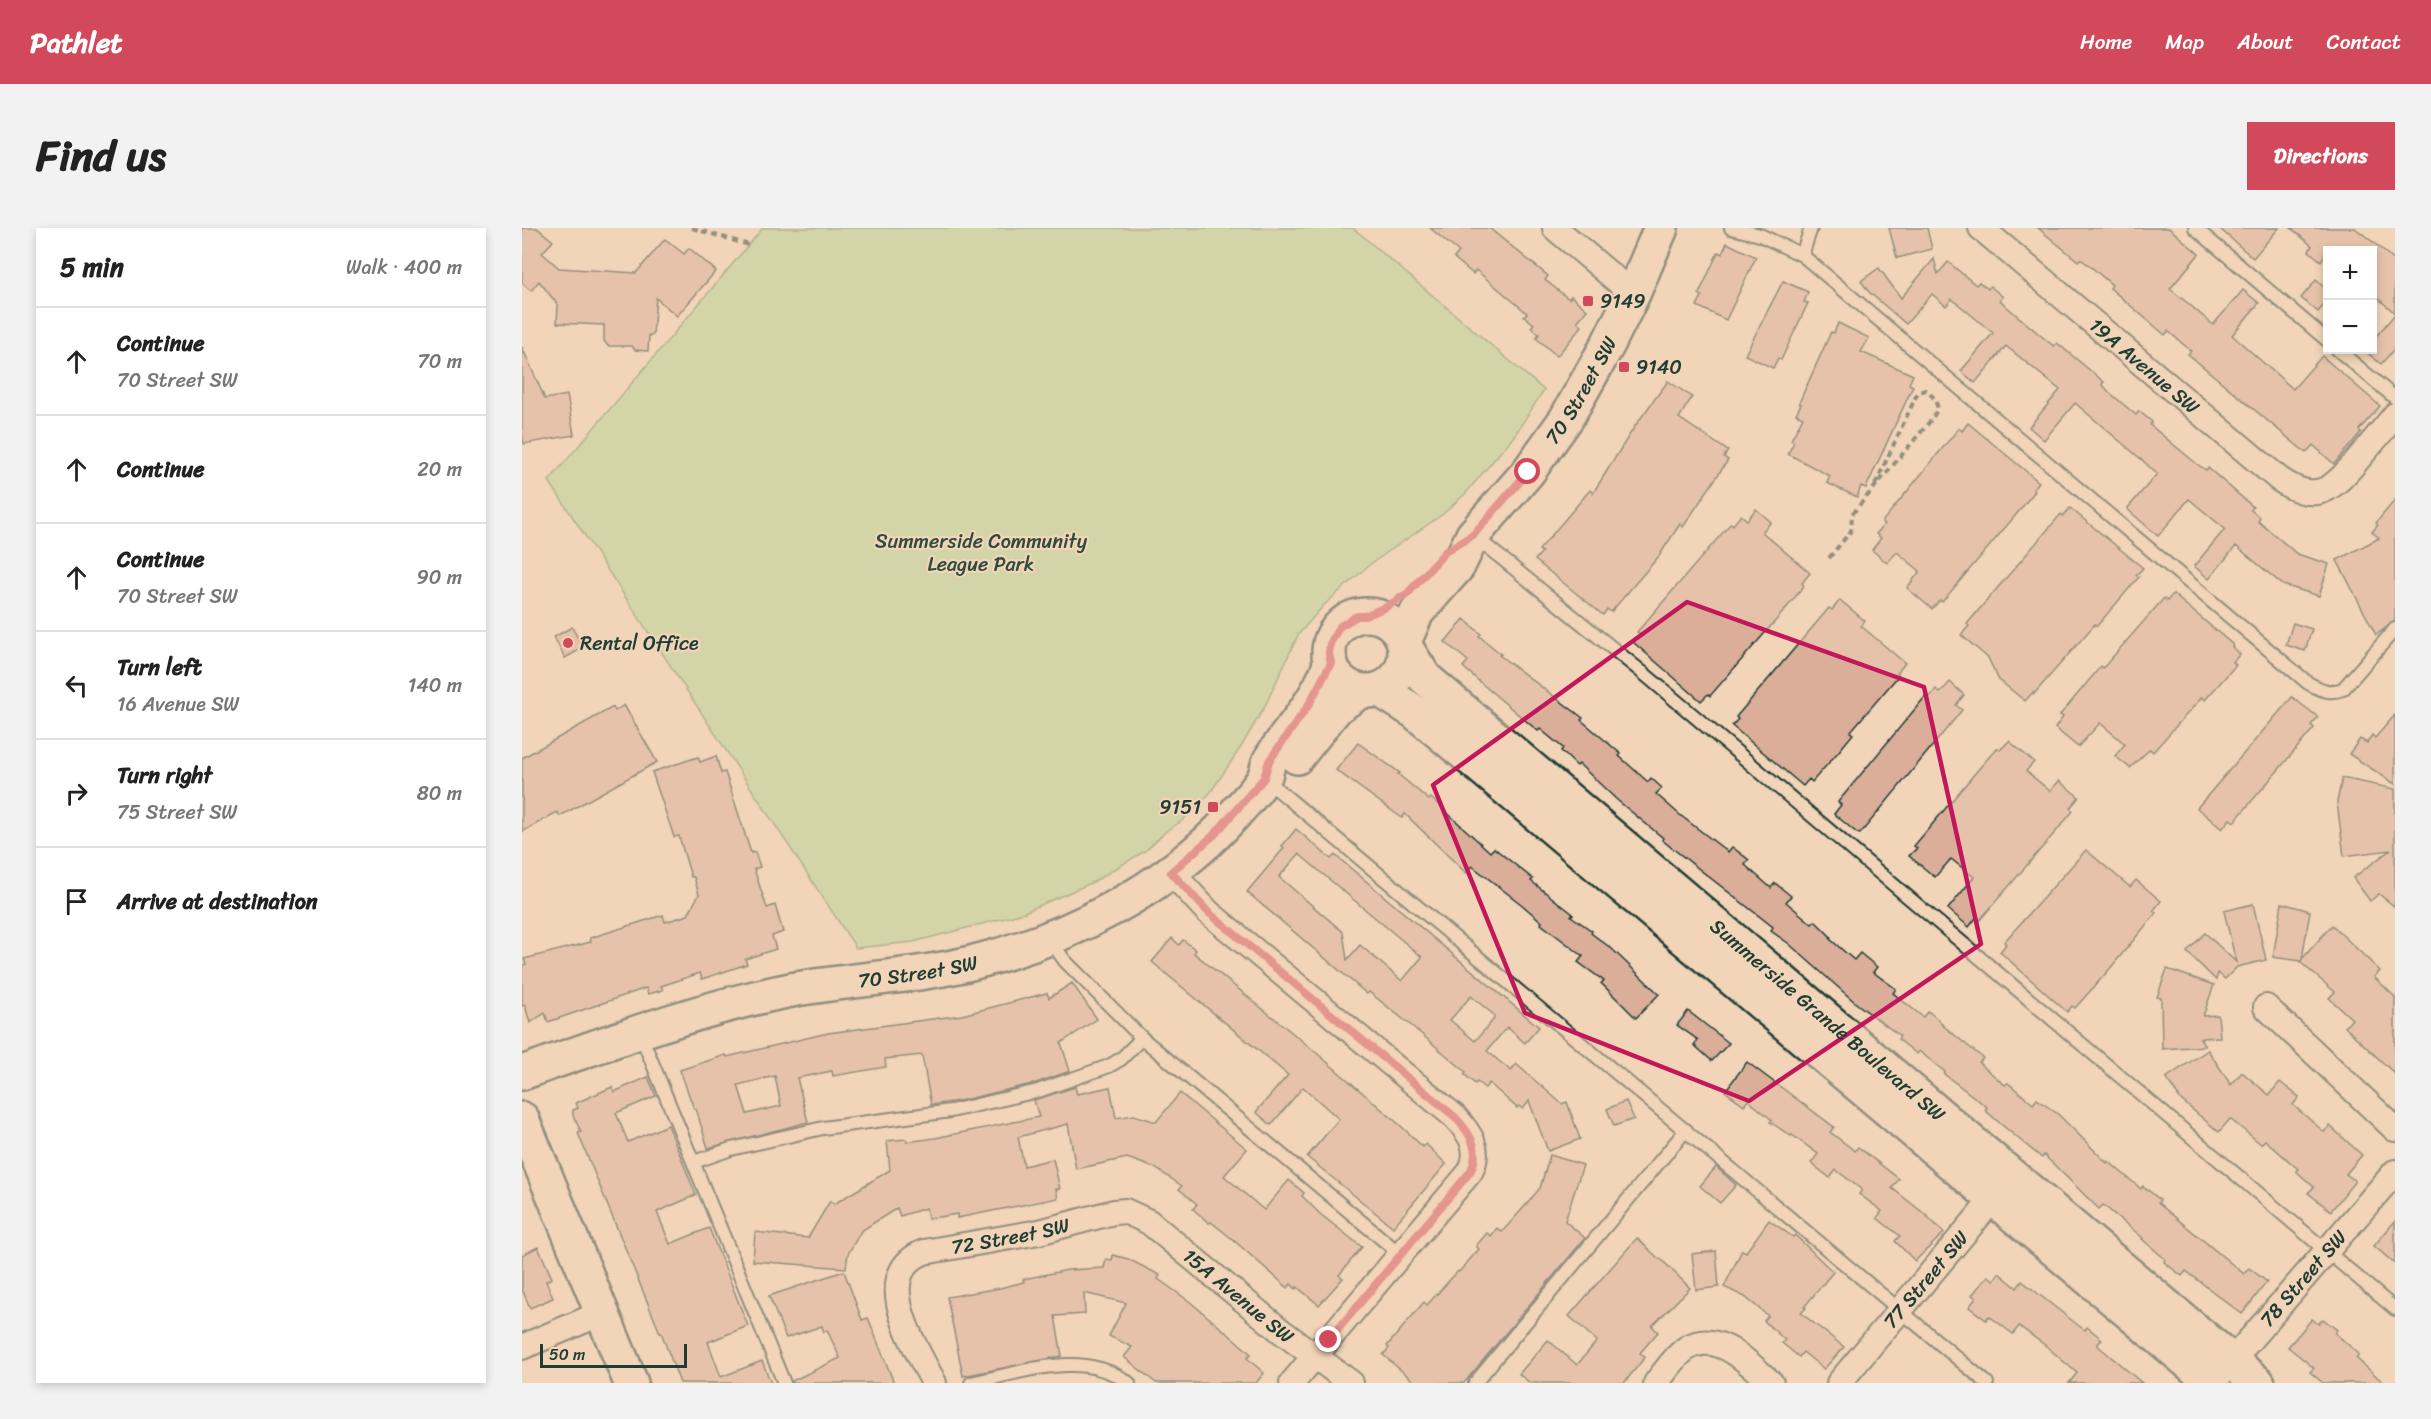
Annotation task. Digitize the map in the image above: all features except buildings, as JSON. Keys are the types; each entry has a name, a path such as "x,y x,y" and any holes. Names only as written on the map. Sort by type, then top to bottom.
{"street":[{"path":"1555,228 1633,294"},
{"name":"70 Street SW","path":"1405,645 1417,612 1458,566 1473,535 1528,472 1566,419 1633,294 1661,228"},
{"name":"19A Avenue SW","path":"1981,228 2279,479 2296,490 2314,493 2325,491 2341,480 2395,415"},
{"name":"70 Street SW","path":"1365,616 1386,607 1408,593 1446,551 1473,535"},
{"path":"1376,615 1385,619 1399,631 1405,645 1403,669 1389,685 1370,690 1344,684 1336,676 1329,654 1333,635 1347,620 1357,616 1376,615"},
{"name":"Summerside Grande Boulevard SW","path":"1405,645 1425,678 2002,1188"},
{"name":"70 Street SW","path":"522,1073 640,1032 748,1000 797,989 925,972 970,963 1049,938 1116,906 1171,872 1214,835 1264,778 1269,761 1308,706 1331,663"},
{"name":"70 Street SW","path":"1264,778 1287,770 1337,707 1370,690"},
{"name":"Summerside Grande Boulevard SW","path":"1370,690 1415,712 2002,1188 2222,1372 2259,1383"},
{"path":"1171,872 1208,912 1455,1117 1466,1129 1474,1146 1475,1163 1470,1172 1292,1383"},
{"path":"2266,1007 2395,1129"},
{"path":"522,1119 631,1383"},
{"name":"78 Street SW","path":"2222,1372 2395,1172"},
{"name":"77 Street SW","path":"1839,1383 2002,1188"},
{"name":"72 Street SW","path":"934,1383 898,1301 897,1287 902,1269 909,1261 924,1252 1039,1232 1098,1215 1125,1211"},
{"name":"15A Avenue SW","path":"1125,1211 1149,1222 1281,1331 1351,1383"},
{"path":"522,1347 602,1313"},
{"path":"1656,1383 1687,1349 1710,1343 1729,1349 1771,1383"}],"lane":[{"path":"1731,228 1760,235 1802,255 2307,682 2321,690 2333,692 2343,689 2395,629"},
{"path":"1802,255 1810,228"},
{"path":"2195,228 2323,337"},
{"path":"2343,354 2395,398"},
{"path":"1473,535 1648,677 2395,1309"},
{"path":"1264,778 1987,1383"},
{"path":"1049,938 1065,961 1142,1038 1400,1254"},
{"path":"640,1032 784,1383"},
{"path":"694,1162 731,1149 823,1128 951,1111 1038,1091 1109,1066 1122,1059 1142,1038"},
{"path":"1475,1383 1686,1130"},
{"path":"971,1383 1055,1366 1077,1364 1102,1368 1120,1381"}],"path":[{"path":"692,228 749,244"},
{"path":"1829,558 1851,531 1852,514 1932,419 1938,408 1934,398 1926,390 1918,392 1873,489"}],"highlighted area":[{"path":"1687,602 1924,687 1981,944 1749,1101 1525,1013 1433,785"}],"green space":[{"name":"Summerside Community League Park","path":"763,228 1353,228 1544,390 1514,436 1465,494 1443,514 1369,565 1324,605 1298,635 1265,706 1210,793 1183,820 1165,832 1145,851 1093,882 1020,914 913,942 856,948 549,481"}],"place":[{"name":"9149","path":"1588,301"},
{"name":"9140","path":"1624,367"},
{"name":"Rental Office","path":"568,643"},
{"name":"9151","path":"1213,807"}],"route":[{"path":"1329,1340 1470,1172 1476,1155 1471,1137 1455,1117 1208,912 1171,872 1214,835 1264,778 1269,761 1318,691 1331,663 1330,644 1339,627 1347,620 1365,616 1386,607 1408,593 1446,551 1473,535 1528,472"}]}
